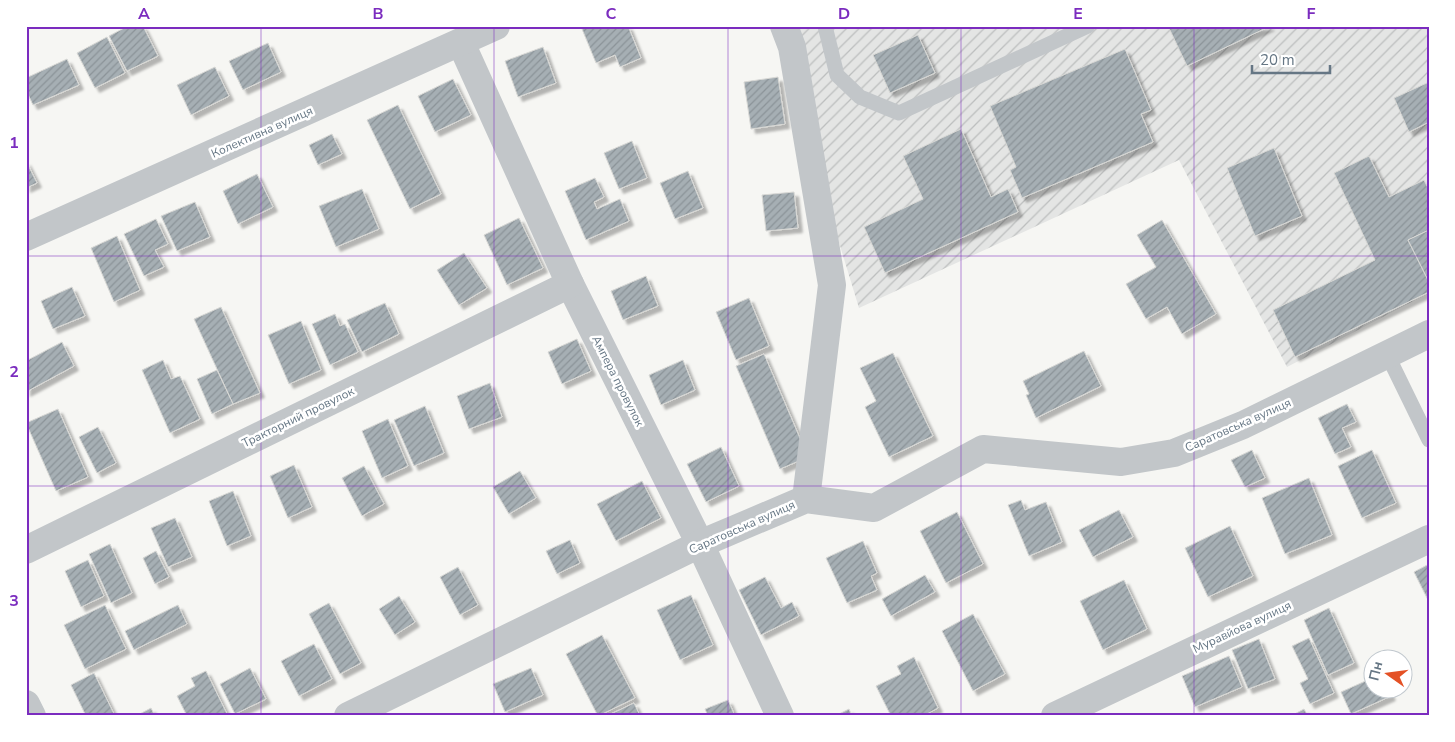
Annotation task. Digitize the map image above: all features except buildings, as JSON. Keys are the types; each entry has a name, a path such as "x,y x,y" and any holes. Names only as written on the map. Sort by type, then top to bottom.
{"street":[{"name":"Колективна вулиця","path":"26,237 462,43 496,26"},
{"path":"784,26 792,47 832,285 806,499"},
{"name":"Ампера провулок","path":"462,43 570,284 700,544 780,716"},
{"name":"Тракторний провулок","path":"26,550 570,284"},
{"name":"Саратовська вулиця","path":"348,716 700,544 806,499 874,508 983,449 1121,462 1174,453 1243,426 1429,334"},
{"name":"Муравйова вулиця","path":"1055,716 1429,539"},
{"path":"26,704 32,716"}],"lane":[{"path":"825,26 837,75 860,97 899,113 1088,26"},
{"path":"1387,354 1429,440"}],"shaded area":[{"path":"795,26 1429,26 1429,293 1287,367 1179,160 859,308 834,226"}]}
